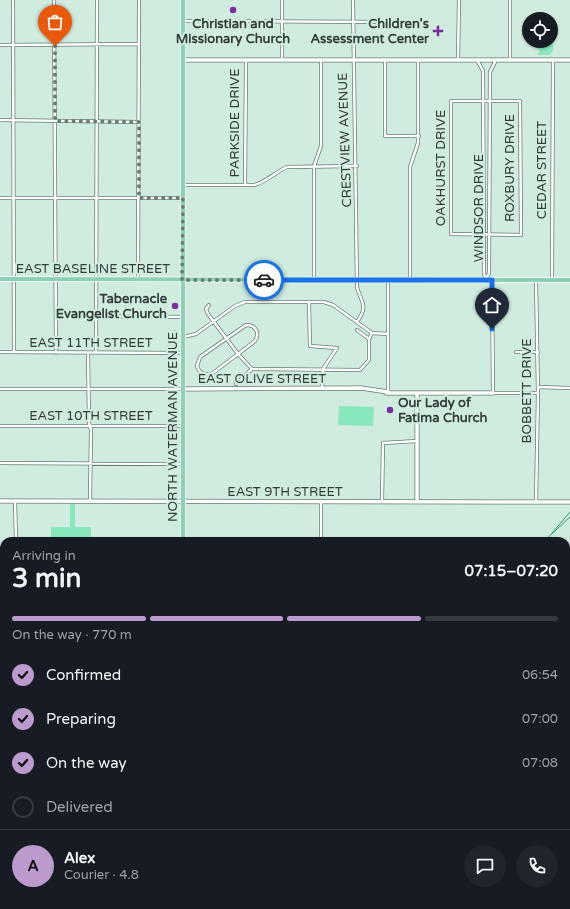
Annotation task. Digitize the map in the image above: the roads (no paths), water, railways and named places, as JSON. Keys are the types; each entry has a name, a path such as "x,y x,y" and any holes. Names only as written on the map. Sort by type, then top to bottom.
{"main road":[{"name":"NORTH WATERMAN AVENUE","path":"183,0 183,537"},
{"name":"EAST BASELINE STREET","path":"0,279 570,280"}],"street":[{"path":"13,0 14,352"},
{"path":"54,0 56,353"},
{"path":"96,353 97,0"},
{"path":"138,280 139,0"},
{"path":"282,0 282,60"},
{"name":"CRESTVIEW AVENUE","path":"353,0 354,146 357,166 357,280 358,290 364,303 362,315 357,322"},
{"path":"458,0 458,60"},
{"path":"510,0 510,60"},
{"path":"183,21 382,22"},
{"path":"0,45 55,46 139,44"},
{"path":"183,60 570,60"},
{"path":"385,60 386,136 419,136"},
{"name":"WINDSOR DRIVE","path":"477,60 483,71 484,274 486,280"},
{"name":"WINDSOR DRIVE","path":"486,280 489,273 490,72 496,60"},
{"name":"CEDAR STREET","path":"552,280 553,60"},
{"name":"PARKSIDE DRIVE","path":"245,185 246,61"},
{"path":"314,280 314,166 321,146 321,61"},
{"path":"410,280 410,167 418,147 419,136 418,61"},
{"name":"ROXBURY DRIVE","path":"484,101 520,100 521,235 484,235"},
{"name":"OAKHURST DRIVE","path":"484,101 451,101 451,234 484,235"},
{"path":"0,120 139,122"},
{"path":"183,185 258,184 287,167 357,166"},
{"path":"484,170 489,169"},
{"path":"0,198 183,198"},
{"path":"388,280 388,392"},
{"path":"492,280 493,393 538,393"},
{"name":"BOBBETT DRIVE","path":"536,280 538,352 536,502"},
{"path":"183,337 196,334 235,306 245,302 324,302 333,305 372,333 388,334"},
{"path":"309,302 310,346 337,348 323,369 322,388"},
{"path":"208,306 206,312 238,354 252,369"},
{"path":"96,316 182,316"},
{"path":"244,325 250,325 256,328 258,334 255,341 238,354 211,374 204,374 199,370 198,363 200,357 244,325"},
{"path":"357,330 369,339"},
{"path":"236,384 252,369 362,368 370,357 369,339 372,333"},
{"name":"EAST 11TH STREET","path":"0,352 183,353"},
{"path":"516,352 538,352"},
{"path":"88,353 91,463 90,501"},
{"name":"EAST OLIVE STREET","path":"0,389 88,390 357,388 380,393 493,393"},
{"path":"538,388 570,388"},
{"path":"417,393 417,502"},
{"name":"EAST 10TH STREET","path":"0,426 182,426"},
{"path":"382,502 383,443 417,441"},
{"path":"0,463 182,464"},
{"name":"EAST 9TH STREET","path":"0,501 570,502"},
{"path":"15,501 16,537"},
{"path":"321,502 321,537"}],"waterway":[{"path":"552,533 570,512"},
{"path":"548,537 570,517"}],"place":[{"name":"Christian and Missionary Church","path":"233,10"},
{"name":"Children's Assessment Center","path":"438,31"},
{"name":"Tabernacle Evangelist Church","path":"175,306"},
{"name":"Our Lady of Fatima Church","path":"390,410"}]}
